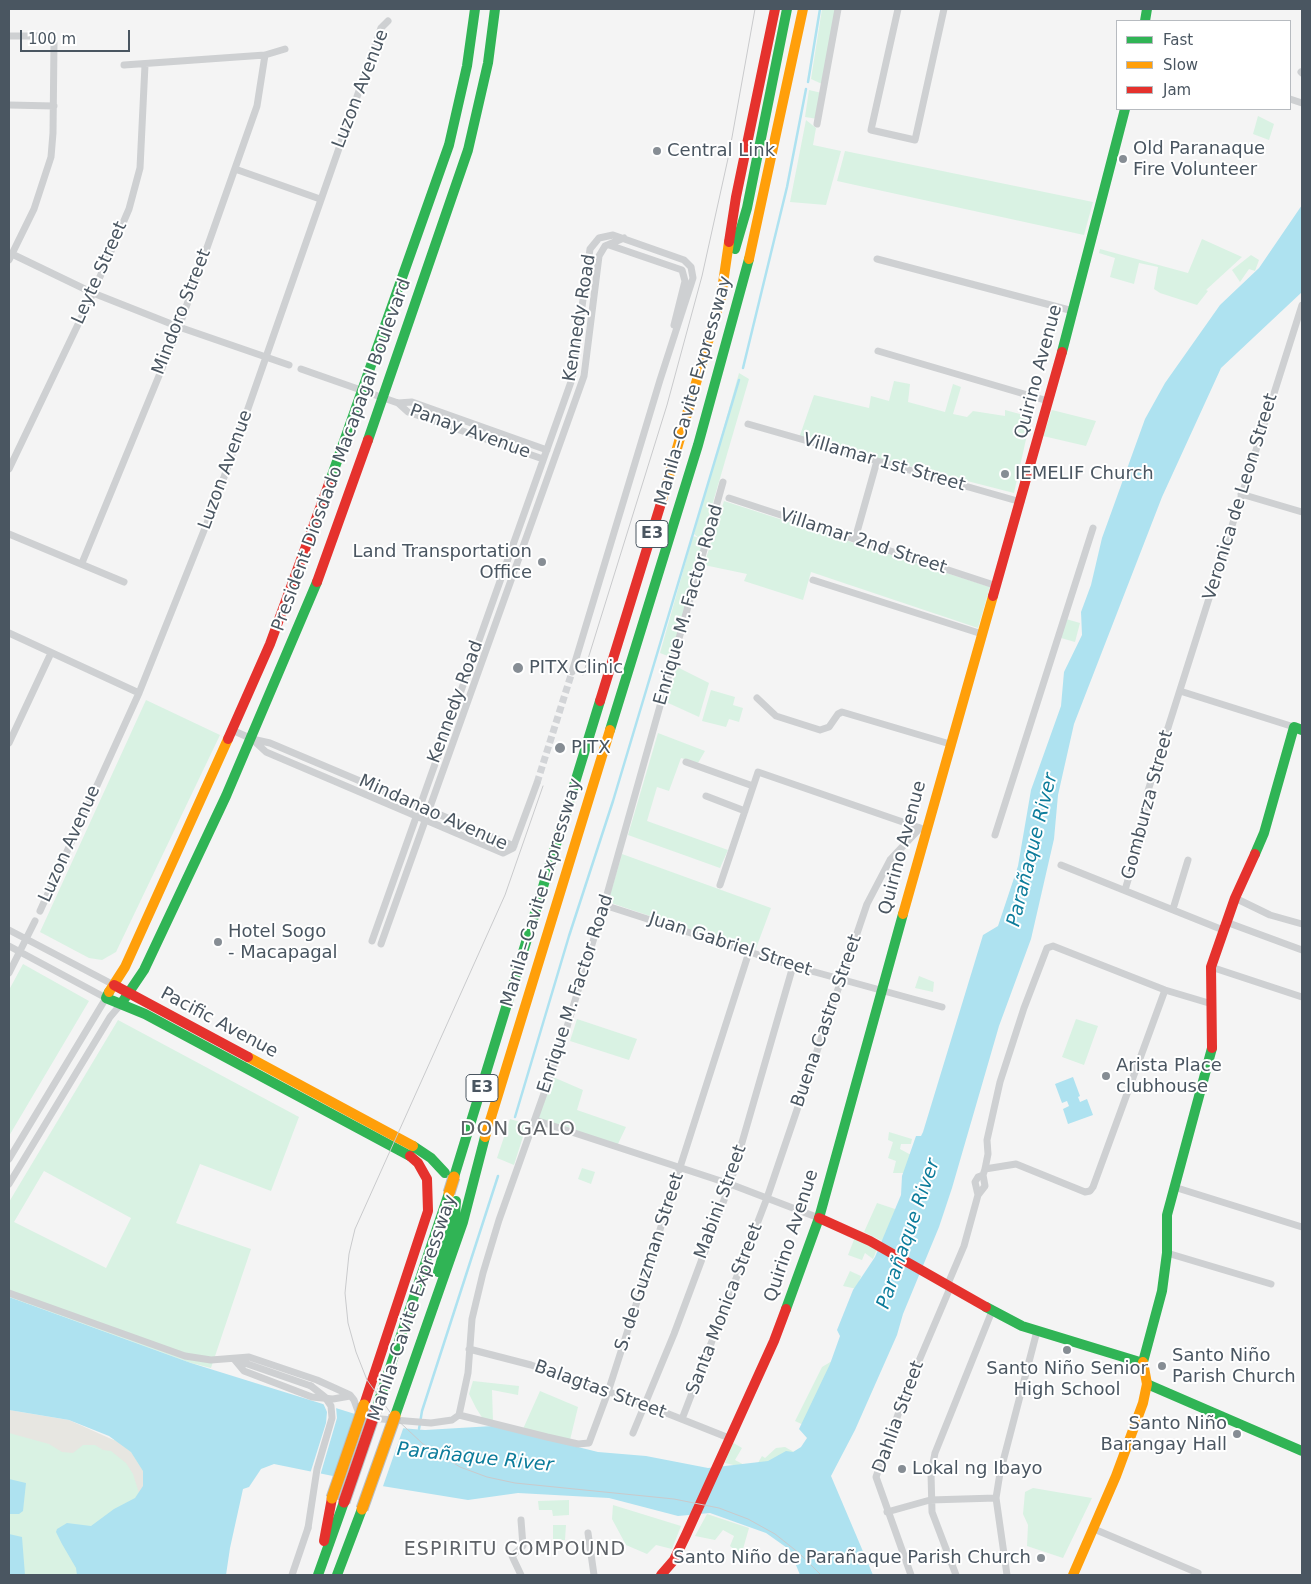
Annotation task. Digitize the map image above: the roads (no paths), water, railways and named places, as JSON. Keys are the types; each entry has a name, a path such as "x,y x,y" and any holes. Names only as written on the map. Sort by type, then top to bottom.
{"main road":[{"name":"President Diosdado Macapagal Boulevard","path":"106,998 125,966 232,730 288,597 363,391 449,145 467,66 475,9"},
{"name":"President Diosdado Macapagal Boulevard","path":"121,1004 129,994 155,946 252,739 323,569 468,150 488,63 495,9"},
{"name":"Manila–Cavite Expressway","path":"319,1573 453,1197 449,1175 680,442 722,297 736,197 775,9"},
{"path":"722,297 747,208 787,9"},
{"name":"Manila–Cavite Expressway","path":"337,1575 463,1222 482,1148 695,454 751,251 797,37 801,9"},
{"name":"Quirino Avenue","path":"662,1575 674,1560 686,1535 786,1312 818,1218 882,990 923,829 997,586 1073,312 1125,110"},
{"path":"1074,1575 1143,1403 1147,1384 1143,1362 1162,1291 1167,1253 1167,1215 1211,1054 1212,968 1224,926 1264,833 1300,729"},
{"name":"Pacific Avenue","path":"114,985 412,1151"},
{"name":"Pacific Avenue","path":"106,998 145,1014 412,1151"},
{"path":"412,1151 431,1158 449,1175"},
{"path":"319,1573 332,1498 428,1211 429,1193 426,1179 412,1151"},
{"path":"395,1416 419,1329 454,1222 453,1197"},
{"path":"818,1218 870,1241 992,1311 1037,1331 1143,1362"},
{"path":"1147,1384 1302,1451"}],"street":[{"path":"818,124 838,9"},
{"path":"898,9 871,130 915,140 944,9"},
{"name":"Luzon Avenue","path":"40,911 139,693 214,503 381,28 388,21"},
{"path":"9,36 50,36 54,43 54,106 51,158 34,209 10,257 92,293 178,327 289,365"},
{"path":"124,65 265,55 285,49"},
{"name":"Mindoro Street","path":"82,563 178,327 235,169 257,106 265,55"},
{"name":"Leyte Street","path":"9,469 92,293 129,209 140,168 144,65"},
{"path":"9,105 54,106"},
{"path":"235,169 320,200"},
{"name":"Kennedy Road","path":"372,941 574,371 590,249 594,242 602,236 609,235 625,238"},
{"path":"572,672 665,364 693,278 692,269 684,260 625,238"},
{"name":"Kennedy Road","path":"381,944 584,376 588,357 598,259 602,250 607,245 625,238"},
{"path":"607,245 616,246 677,267 685,275 665,364"},
{"path":"877,259 1073,312"},
{"name":"Veronica de Leon Street","path":"1180,691 1302,304"},
{"path":"878,351 1048,400"},
{"name":"Panay Avenue","path":"301,369 398,403 408,412 543,459"},
{"name":"Panay Avenue","path":"398,403 412,402 546,450"},
{"name":"Villamar 1st Street","path":"748,424 1020,502"},
{"path":"855,539 877,461"},
{"name":"Enrique M. Factor Road","path":"460,1415 468,1373 474,1307 483,1273 563,1040 604,905 723,482"},
{"path":"1241,494 1302,512"},
{"name":"Villamar 2nd Street","path":"730,498 997,586"},
{"path":"995,835 1093,528"},
{"path":"9,534 124,582"},
{"path":"814,580 982,634"},
{"path":"481,632 491,636"},
{"path":"9,633 139,693"},
{"path":"9,740 51,653"},
{"path":"1180,691 1300,729"},
{"name":"Gomburza Street","path":"1125,890 1142,833 1147,794 1180,691"},
{"path":"757,698 776,716 820,730 829,727 838,714 842,712 950,744"},
{"path":"452,714 462,717"},
{"name":"Mindanao Avenue","path":"232,730 252,739 270,743 514,846 509,852 504,852 426,819 416,817 266,752 252,739"},
{"path":"686,762 753,786"},
{"path":"720,885 758,772 923,829"},
{"path":"514,846 537,783"},
{"path":"706,796 745,811"},
{"name":"Buena Castro Street","path":"767,1198 867,904 890,860 923,829"},
{"path":"1173,909 1188,860"},
{"name":"Gomburza Street","path":"1061,866 1173,909 1302,950"},
{"path":"1235,898 1270,915 1302,924"},
{"name":"Juan Gabriel Street","path":"604,905 793,966 942,1007"},
{"name":"Luzon Avenue","path":"9,973 35,921"},
{"name":"Pacific Avenue","path":"9,930 114,985"},
{"name":"Pacific Avenue","path":"9,946 106,998"},
{"path":"1165,990 1090,1191 1085,1192 1016,1164 984,1172 988,1154 987,1140 1000,1082 1024,1008 1047,948 1053,946 1165,990 1212,1004"},
{"name":"S. de Guzman Street","path":"460,1415 547,1438 587,1445 608,1392 749,952"},
{"name":"Mabini Street","path":"634,1434 730,1184 793,966"},
{"path":"1212,968 1302,997"},
{"path":"9,1159 106,998"},
{"path":"9,1184 110,1017 121,1004"},
{"path":"534,1120 730,1184 818,1218"},
{"name":"Dahlia Street","path":"910,1575 876,1478 907,1389 964,1246 978,1195 975,1182 984,1172"},
{"path":"1174,1187 1302,1227"},
{"name":"Santa Monica Street","path":"682,1419 767,1198"},
{"path":"1167,1253 1271,1284"},
{"path":"9,1293 185,1356 204,1360 249,1357 317,1380 350,1396 354,1400 358,1411 370,1418 431,1423 452,1420 460,1415"},
{"path":"956,1575 932,1512 930,1500 931,1473 935,1453 992,1311"},
{"path":"1007,1575 996,1498 1000,1473 1037,1331"},
{"name":"Balagtas Street","path":"469,1349 531,1365 645,1405 729,1438"},
{"path":"234,1359 311,1386 325,1397 331,1406 332,1418 317,1469 308,1528 292,1575"},
{"path":"234,1359 244,1371 312,1396 333,1400 350,1396"},
{"path":"887,1512 930,1500 996,1498"},
{"path":"521,1520 523,1546 512,1556 521,1575"},
{"path":"1094,1529 1198,1573"},
{"path":"588,1533 594,1575"}],"water":[{"name":"Parañaque River","path":"1302,205 1302,292 1221,368 1162,497 1074,724 1058,795 1054,839 1031,939 999,1026 952,1188 939,1227 903,1314 897,1335 855,1430 831,1476 873,1575 800,1575 790,1550 766,1533 710,1513 678,1516 609,1498 518,1493 468,1500 382,1486 274,1464 261,1469 249,1487 243,1489 226,1575 77,1575 76,1568 56,1532 57,1529 67,1523 91,1526 114,1509 135,1498 143,1486 143,1471 131,1452 109,1436 69,1420 9,1410 9,1297 191,1363 400,1428 425,1430 493,1426 598,1452 646,1456 708,1468 768,1461 786,1451 793,1452 801,1447 807,1438 799,1429 830,1364 840,1336 837,1330 853,1290 875,1257 901,1195 902,1176 916,1136 921,1136 923,1132 983,935 998,926 1018,866 1031,790 1061,706 1064,672 1082,635 1081,612 1091,585 1102,538 1145,419 1165,383 1220,305 1259,268"},
{"path":"1073,1077 1080,1096 1078,1097 1080,1102 1087,1099 1093,1115 1068,1124 1063,1109 1069,1106 1067,1101 1062,1103 1055,1084"},
{"path":"9,1479 26,1483 23,1511 19,1514 9,1514"},
{"path":"9,1534 22,1537 25,1575 9,1575"}],"waterway":[{"path":"808,82 820,9"},
{"path":"743,368 787,187 806,89"},
{"path":"515,1117 569,936 613,801 739,380"},
{"path":"419,1429 422,1411 498,1176"}],"tunnel":[{"path":"537,783 572,672"}],"tram line":[{"path":"583,675 667,405 702,276 729,154 755,9"},
{"path":"543,786 505,895 355,1229 349,1254 345,1293 348,1323 356,1352 367,1380 392,1415 423,1444 460,1467 487,1477 515,1483 674,1499 719,1508 748,1519 775,1534 799,1553 821,1575"}],"place":[{"name":"Central Link","path":"657,151"},
{"name":"Old Paranaque Fire Volunteer","path":"1123,159"},
{"name":"IEMELIF Church","path":"1005,474"},
{"name":"Land Transportation Office","path":"542,562"},
{"name":"PITX Clinic","path":"518,668"},
{"name":"PITX","path":"560,748"},
{"name":"Hotel Sogo - Macapagal","path":"218,942"},
{"name":"Arista Place clubhouse","path":"1106,1076"},
{"name":"Santo Niño Senior High School","path":"1067,1350"},
{"name":"Santo Niño Parish Church","path":"1162,1366"},
{"name":"Santo Niño Barangay Hall","path":"1237,1434"},
{"name":"Lokal ng Ibayo","path":"902,1469"},
{"name":"Santo Niño de Parañaque Parish Church","path":"1041,1558"}],"district":[{"name":"DON GALO","path":"518,1130"},
{"name":"ESPIRITU COMPOUND","path":"515,1550"}]}
